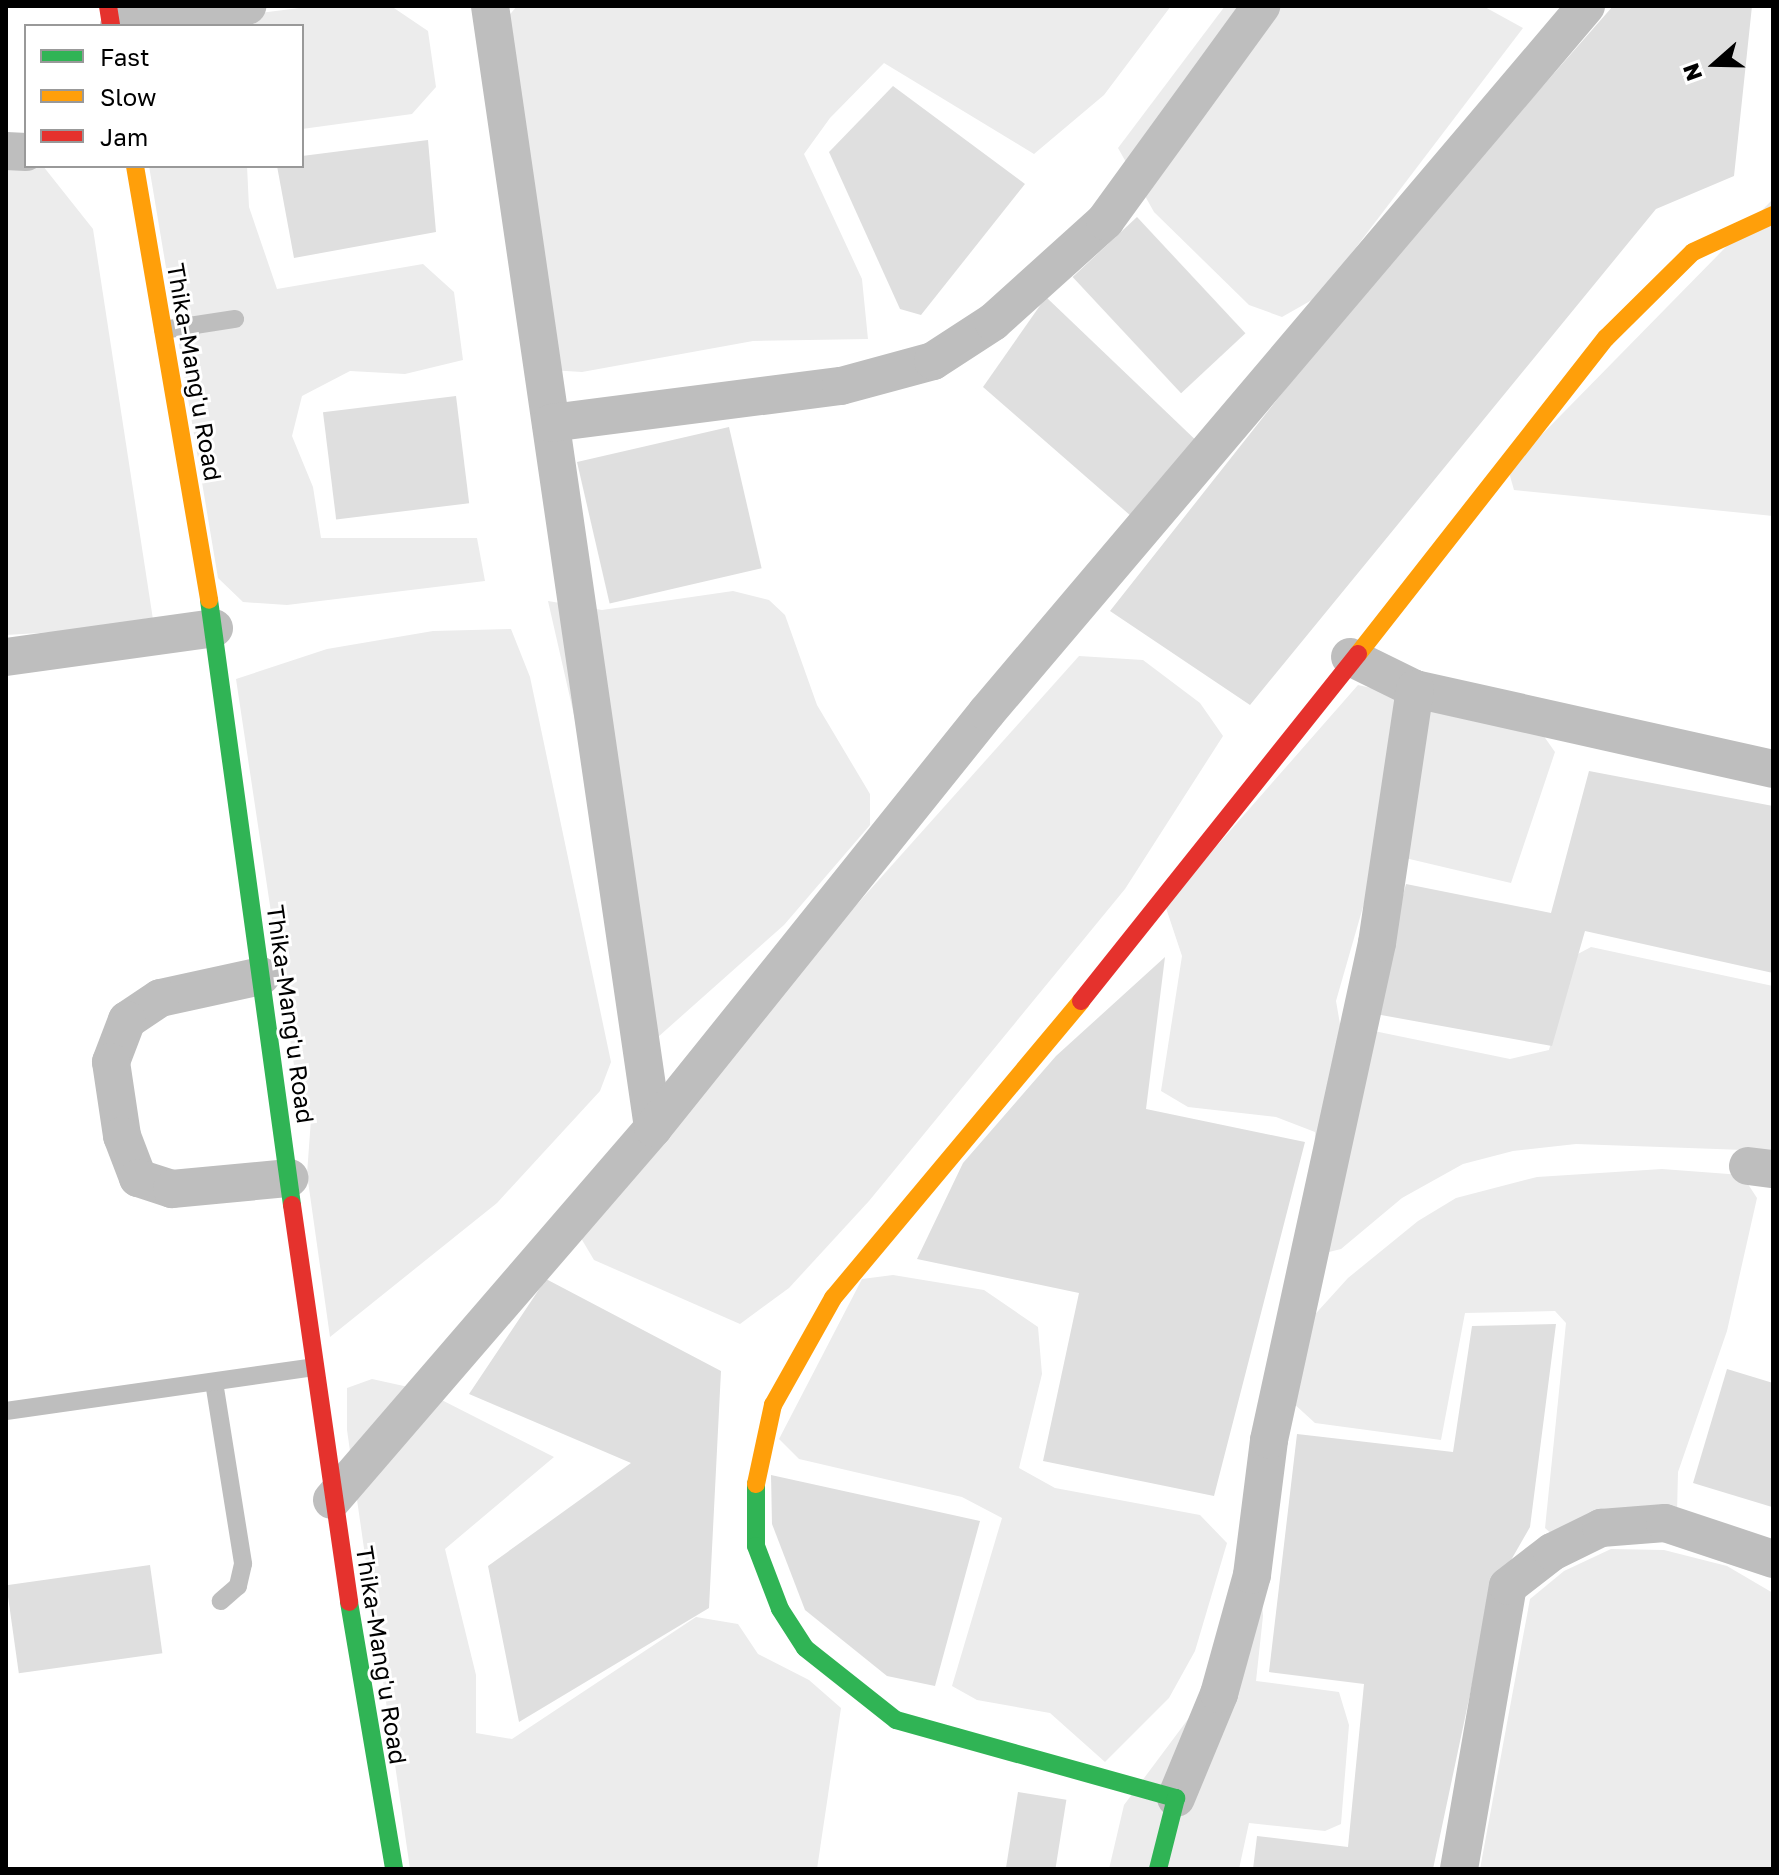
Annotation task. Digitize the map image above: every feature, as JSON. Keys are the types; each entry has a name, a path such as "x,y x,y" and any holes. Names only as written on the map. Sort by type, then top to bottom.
{"main road":[{"name":"Thika-Mang'u Road","path":"135,168 214,628 332,1500 394,1869"},
{"path":"1158,1869 1176,1798 922,1728 850,1690 805,1648 780,1609 756,1546 755,1487 773,1405 833,1298 1147,922 1350,657 1606,338 1693,252 1773,215"}],"street":[{"path":"132,24 247,6"},
{"path":"490,6 653,1128"},
{"path":"551,423 841,386 933,361 993,322 1105,221 1261,6"},
{"path":"332,1500 653,1128 987,712 1586,6"},
{"path":"6,657 214,628"},
{"path":"1350,657 1415,689 1773,769"},
{"path":"1176,1798 1219,1694 1252,1575 1269,1440 1377,943 1415,689"},
{"path":"261,976 160,998 127,1020 111,1062 122,1136 138,1178 172,1189 289,1178"},
{"path":"1459,1869 1508,1586 1552,1552 1601,1528 1665,1523 1773,1559"}],"lane":[{"path":"163,330 235,319"},
{"path":"6,1411 314,1367"},
{"path":"214,1382 243,1564 238,1586 221,1601"}],"shaded area":[{"path":"315,6 391,6 428,31 436,87 412,114 304,129 304,24 175,24"},
{"path":"517,6 1171,6 1104,95 1034,154 884,63 830,118 804,154 862,279 868,339 753,341 582,372 534,369 495,32"},
{"path":"1225,6 1483,6 1523,28 1319,296 1282,317 1249,305 1154,212 1118,148"},
{"path":"6,145 24,164 24,168 45,168 93,229 154,626 6,635"},
{"path":"149,168 247,168 249,207 277,289 423,264 454,292 463,360 405,374 350,371 302,396 292,436 313,487 321,538 477,538 485,581 287,605 243,602 218,578"},
{"path":"1773,199 1773,516 1514,490 1508,469"},
{"path":"733,591 769,600 785,615 817,705 870,794 870,825 784,925 649,1045 548,601 602,610"},
{"path":"511,629 530,677 611,1062 600,1091 497,1203 330,1337 307,1174 311,1119 298,1092 236,679 327,649 433,631"},
{"path":"1079,656 1143,660 1200,703 1223,736 1125,889 869,1201 789,1288 740,1324 594,1260 572,1223"},
{"path":"1358,685 1536,725 1555,752 1511,883 1401,857 1373,872 1336,1001 1340,1024 1510,1059 1549,1050 1574,956 1591,947 1773,986 1773,1151 1576,1144 1513,1151 1463,1164 1402,1198 1341,1249 1313,1256 1315,1132 1276,1117 1188,1107 1161,1091 1182,956 1165,905"},
{"path":"1662,1169 1742,1175 1757,1198 1727,1331 1678,1472 1677,1513 1554,1536 1545,1528 1566,1323 1555,1311 1465,1313 1441,1440 1315,1423 1292,1402 1299,1332 1348,1278 1418,1221 1456,1198 1537,1177"},
{"path":"893,1275 984,1290 1038,1327 1042,1374 1019,1468 1055,1488 1200,1515 1227,1543 1195,1651 1169,1698 1105,1762 1050,1713 977,1700 952,1686 1002,1518 962,1497 799,1459 779,1439 862,1279"},
{"path":"372,1379 422,1390 554,1457 445,1549 476,1675 476,1733 512,1739 696,1617 738,1624 758,1654 809,1680 841,1708 817,1869 410,1869 347,1430 347,1388"},
{"path":"1258,1541 1263,1616 1256,1681 1339,1692 1349,1725 1341,1824 1325,1831 1249,1823 1239,1869 1109,1869 1124,1805 1215,1683"},
{"path":"1611,1549 1664,1550 1727,1566 1773,1593 1773,1869 1480,1869 1530,1599 1564,1571"}],"building":[{"path":"1613,6 1752,6 1734,176 1656,209 1250,705 1110,611 1358,297"},
{"path":"893,86 1025,184 921,315 900,309 829,152"},
{"path":"428,140 436,232 294,258 277,168 304,168 304,156"},
{"path":"1137,217 1245,333 1181,393 1073,277"},
{"path":"1046,297 1204,448 1139,523 983,387"},
{"path":"456,396 469,503 336,520 323,412"},
{"path":"729,427 762,568 610,603 577,462"},
{"path":"1589,771 1773,806 1773,973 1585,931 1552,1046 1370,1013 1406,884 1551,913"},
{"path":"1165,957 1146,1109 1305,1142 1214,1496 1043,1461 1079,1293 917,1259 963,1163 1056,1056"},
{"path":"546,1279 721,1371 709,1608 519,1722 488,1566 631,1463 469,1394"},
{"path":"1556,1324 1530,1527 1491,1595 1433,1869 1253,1869 1257,1836 1348,1847 1364,1684 1269,1672 1297,1434 1453,1452 1472,1326"},
{"path":"1727,1369 1773,1383 1772,1507 1693,1483"},
{"path":"771,1475 980,1521 935,1686 887,1676 805,1610 772,1524"},
{"path":"150,1565 162,1653 19,1673 6,1585"},
{"path":"1018,1792 1066,1800 1055,1869 1006,1869"}],"traffic: fast":[{"path":"209,600 292,1205"},
{"path":"756,1484 756,1546 780,1609 805,1648 896,1720 1176,1798 1158,1869"},
{"path":"349,1602 394,1869"}],"traffic: slow":[{"path":"135,168 209,600"},
{"path":"1358,654 1606,338 1693,252 1773,215"},
{"path":"756,1484 773,1405 833,1298 1081,1001"}],"traffic: jam":[{"path":"108,6 111,24"},
{"path":"1081,1001 1358,654"},
{"path":"292,1205 349,1602"}]}
